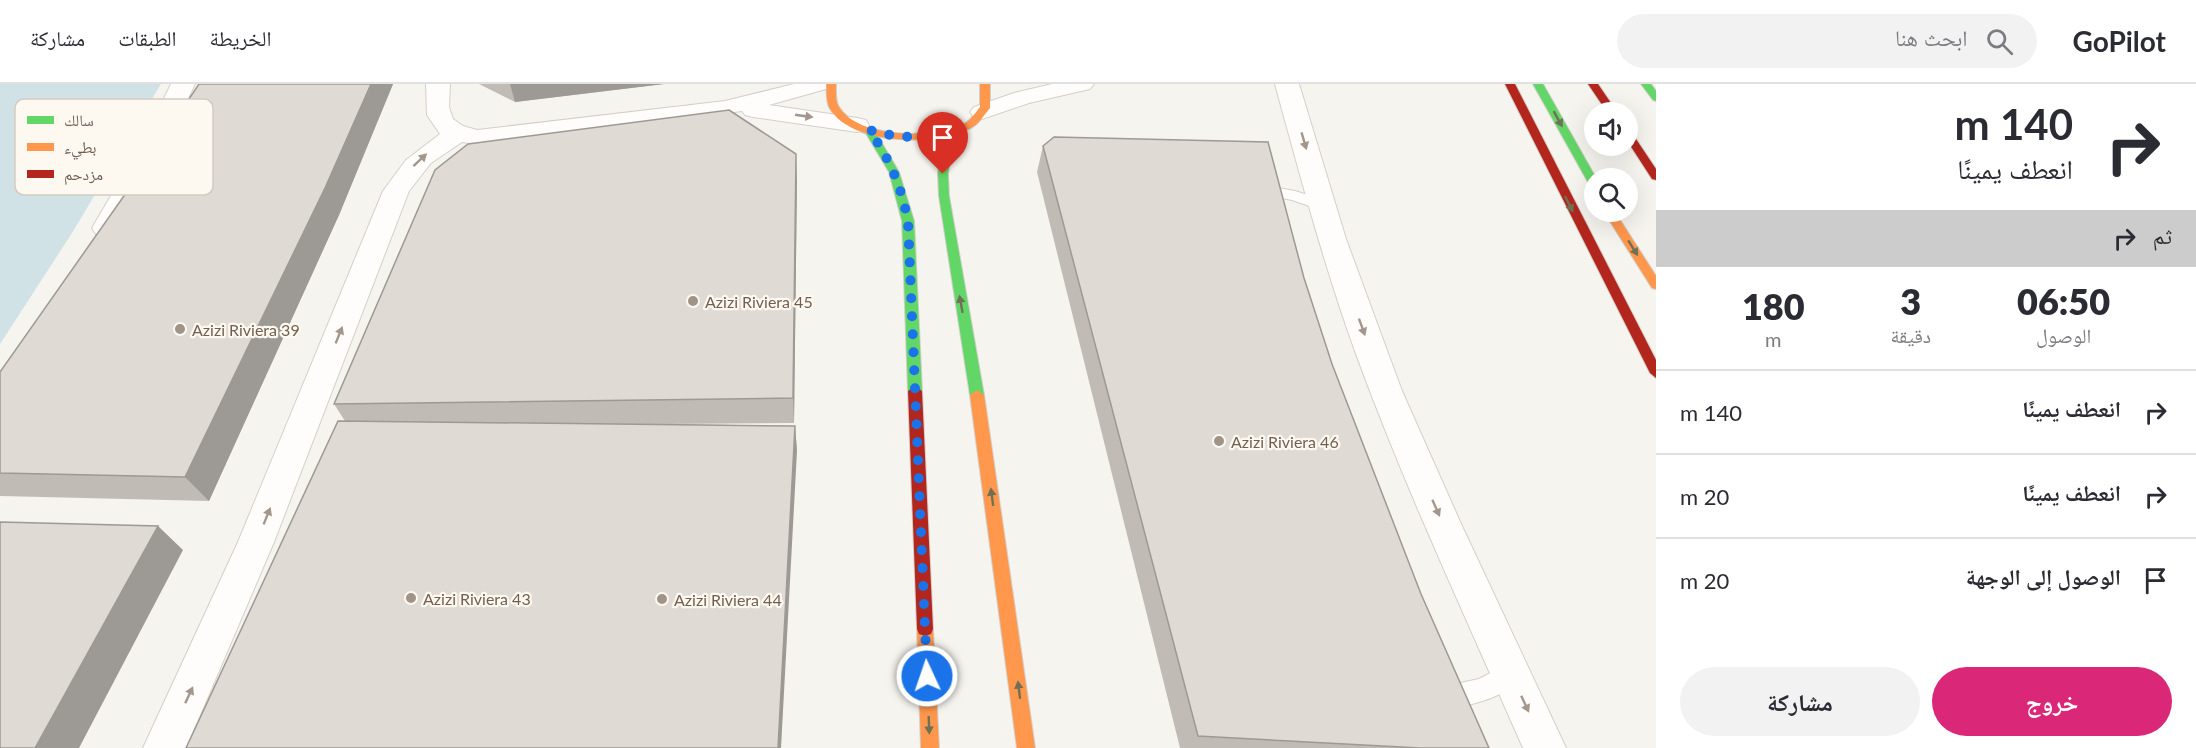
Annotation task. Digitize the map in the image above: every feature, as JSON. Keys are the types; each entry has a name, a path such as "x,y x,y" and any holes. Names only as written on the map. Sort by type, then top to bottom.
{"street":[{"path":"176,99 183,84"},
{"path":"438,84 439,121 443,126 458,134 488,136 725,108 772,98 818,84"},
{"path":"831,84 832,103 846,119 863,128 894,172 903,195 908,221 930,748"},
{"path":"725,108 791,114 863,128 884,135 917,138 948,133 975,121 987,103 988,94 985,84"},
{"path":"982,112 1022,98 1082,84"},
{"path":"1283,84 1356,310 1386,390 1456,553 1545,748"},
{"path":"1510,84 1656,373"},
{"path":"1538,84 1585,168"},
{"path":"1593,84 1605,102"},
{"path":"1646,84 1656,98"},
{"path":"948,133 943,174 945,204 975,382 1026,748"},
{"path":"164,748 256,542 396,191 420,159 458,134"},
{"path":"1638,150 1656,177"},
{"path":"92,251 124,195"},
{"path":"1616,222 1656,285"}],"lane":[{"path":"1261,190 1295,196 1321,205"},
{"path":"1431,697 1445,698 1482,690 1511,674"}],"shaded area":[{"path":"0,84 161,84 152,99 15,99 15,195 95,195 0,344"}],"building":[{"name":"Azizi Riviera 39","path":"199,84 371,84 325,188 185,477 0,473 0,372 125,195 213,195 213,99 189,99"},
{"path":"729,110 796,154 793,398 334,404 435,170 468,144"},
{"name":"Azizi Riviera 46","path":"1054,137 1268,142 1304,278 1332,364 1421,594 1489,748 1420,748 1198,736 1043,146"},
{"path":"338,421 795,426 778,748 186,748"},
{"path":"0,522 158,526 35,748 0,748"}],"traffic: fast":[{"path":"1538,84 1585,168"},
{"path":"1646,84 1656,98"},
{"path":"869,130 894,172 908,221 915,391"},
{"path":"948,133 943,174 944,196 977,395"}],"traffic: slow":[{"path":"831,84 834,107 844,118 859,127 878,133 918,137 938,135 969,125 985,108 985,84"},
{"path":"1616,222 1656,285"},
{"path":"977,395 1026,748"},
{"path":"925,629 930,748"}],"traffic: jam":[{"path":"1510,84 1656,373"},
{"path":"1593,84 1605,102"},
{"path":"1638,150 1656,177"},
{"path":"915,391 925,629"}],"place":[{"name":"Azizi Riviera 45","path":"693,301"},
{"name":"Azizi Riviera 39","path":"180,329"},
{"name":"Azizi Riviera 46","path":"1219,441"},
{"name":"Azizi Riviera 43","path":"411,598"},
{"name":"Azizi Riviera 44","path":"662,599"}],"route":[{"path":"927,676 908,221 903,195 894,172 883,150 869,130 884,135 917,138 948,133 943,174"}]}
